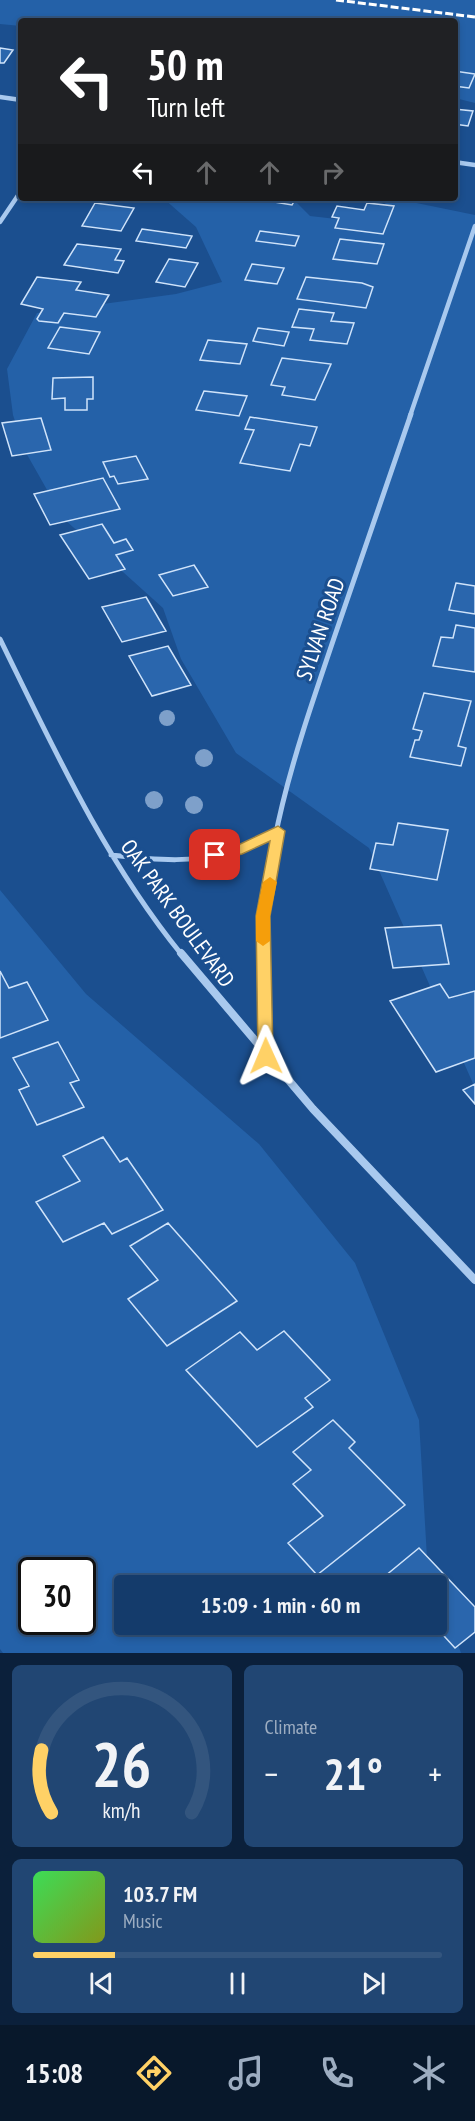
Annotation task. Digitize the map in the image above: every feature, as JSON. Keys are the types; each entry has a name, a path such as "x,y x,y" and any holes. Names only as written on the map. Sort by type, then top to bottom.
{"street":[{"path":"0,97 18,100"},
{"path":"458,163 475,165"},
{"path":"0,222 18,195"},
{"name":"SYLVAN ROAD","path":"266,1056 263,916 278,831 303,729 475,225"},
{"name":"OAK PARK BOULEVARD","path":"0,639 50,742 111,855 153,917 266,1056 392,1197 475,1280"},
{"path":"111,855 151,860 193,860 237,851 278,831"}],"shaded area":[{"path":"0,0 475,0 475,103 458,99 458,18 18,18 18,26 0,24"},
{"path":"166,201 295,201 310,216 363,222 388,201 407,201 475,215 475,1088 369,848 236,753 181,659 163,608 63,518 25,451 13,415 7,369 37,313 176,294 222,282 196,227"},
{"path":"0,890 86,994 259,1144 355,1263 419,1420 427,1558 433,1575 114,1575 114,1635 447,1635 447,1614 461,1653 3,1653 0,1649"}],"building":[{"path":"0,48 13,50 4,63 0,63"},
{"path":"458,72 475,74 469,88 458,87"},
{"path":"458,109 473,111 468,126 458,125"},
{"path":"268,201 294,201 292,205"},
{"path":"95,203 134,208 121,231 82,226"},
{"path":"367,203 394,206 383,234 335,228 339,218 332,217 337,206 364,210"},
{"path":"142,229 192,236 186,248 136,241"},
{"path":"260,231 299,236 295,246 256,241"},
{"path":"340,239 384,244 377,264 333,259"},
{"path":"77,244 121,249 115,260 124,261 118,273 64,265"},
{"path":"169,259 198,263 185,287 156,282"},
{"path":"252,264 284,268 277,284 245,280"},
{"path":"37,277 81,282 76,290 109,295 96,317 64,313 58,323 39,321 37,319 43,309 21,304"},
{"path":"306,277 362,283 373,287 366,308 297,299"},
{"path":"299,309 334,313 331,321 354,323 347,344 310,340 314,329 292,327"},
{"path":"60,327 100,332 89,354 48,348"},
{"path":"258,328 289,332 284,346 253,341"},
{"path":"208,340 247,344 240,364 200,360"},
{"path":"282,358 331,364 315,400 282,395 285,387 271,385"},
{"path":"93,377 93,399 87,399 87,410 65,410 65,398 52,399 53,378"},
{"path":"204,391 247,396 239,416 196,410"},
{"path":"250,417 317,427 310,446 300,444 290,471 240,463 254,430 245,429"},
{"path":"41,418 51,450 12,456 2,423"},
{"path":"136,456 148,479 118,484 114,476 110,477 103,462"},
{"path":"103,478 120,509 50,525 34,494"},
{"path":"102,524 114,543 126,539 133,550 116,555 125,569 89,579 60,535"},
{"path":"194,565 208,587 173,596 159,575"},
{"path":"456,583 475,586 475,614 449,610"},
{"path":"146,597 166,631 122,642 102,607"},
{"path":"456,625 475,628 475,672 433,666 441,637 453,638"},
{"path":"168,646 191,685 152,696 129,656"},
{"path":"424,693 471,701 458,746 466,748 461,766 410,757 415,740 419,740 422,731 413,729"},
{"path":"398,823 448,830 437,880 370,869 376,843 393,845"},
{"path":"441,925 449,964 393,968 385,928"},
{"path":"0,971 9,988 27,982 48,1020 0,1038"},
{"path":"440,984 449,998 475,991 475,1058 436,1072 390,1001"},
{"path":"58,1042 79,1080 70,1083 84,1107 37,1125 19,1090 29,1086 13,1058"},
{"path":"475,1084 475,1104 463,1090"},
{"path":"103,1137 120,1162 127,1158 163,1210 112,1234 104,1223 63,1242 36,1202 80,1181 63,1156"},
{"path":"168,1223 237,1301 167,1346 128,1299 158,1280 130,1246"},
{"path":"284,1331 330,1380 305,1398 313,1407 257,1447 186,1370 240,1332 257,1350"},
{"path":"333,1420 355,1442 349,1448 405,1505 317,1575 288,1543 323,1516 293,1484 311,1470 293,1452"},
{"path":"419,1548 445,1575 386,1575"},
{"path":"447,1578 475,1607 475,1632 455,1648 443,1635 447,1635"}],"railway":[{"path":"336,0 475,17"}],"slow traffic":[{"path":"263,941 263,916 270,882"}],"route":[{"path":"215,855 237,851 278,831 263,916 266,1056"}]}
